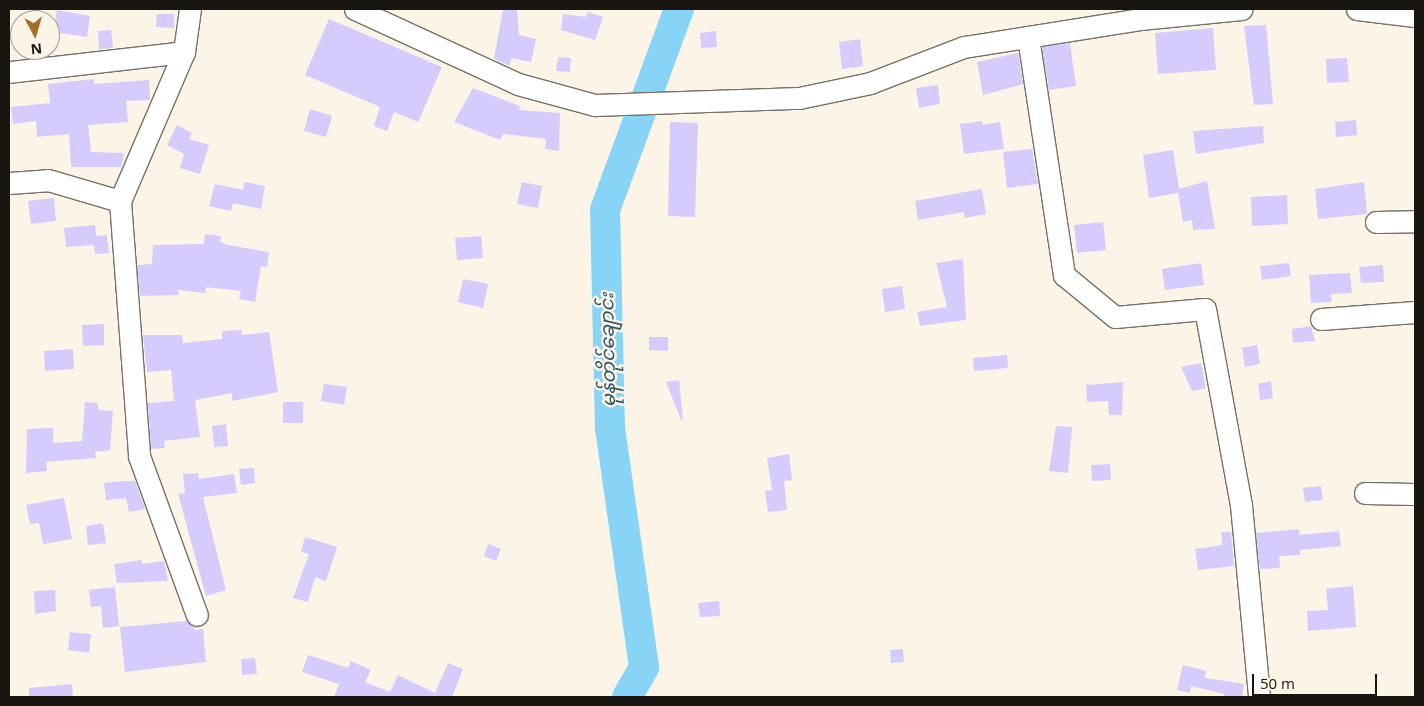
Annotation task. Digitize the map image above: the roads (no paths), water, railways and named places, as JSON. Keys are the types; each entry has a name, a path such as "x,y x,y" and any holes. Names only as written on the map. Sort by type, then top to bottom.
{"street":[{"path":"190,9 184,52 120,201 139,456 197,615"},
{"path":"355,9 518,84 595,105 799,98 870,83 964,47 1242,9"},
{"path":"1357,9 1415,16"},
{"path":"1028,37 1064,275 1116,317 1205,309 1241,505 1259,697"},
{"path":"9,72 184,52"},
{"path":"9,183 48,180 120,201"},
{"path":"1376,222 1415,221"},
{"path":"1322,319 1415,312"},
{"path":"1365,493 1415,494"}],"waterway":[{"name":"မုန်တိုင်ချောင်း","path":"627,697 644,667 610,429 605,210 679,9"}]}
